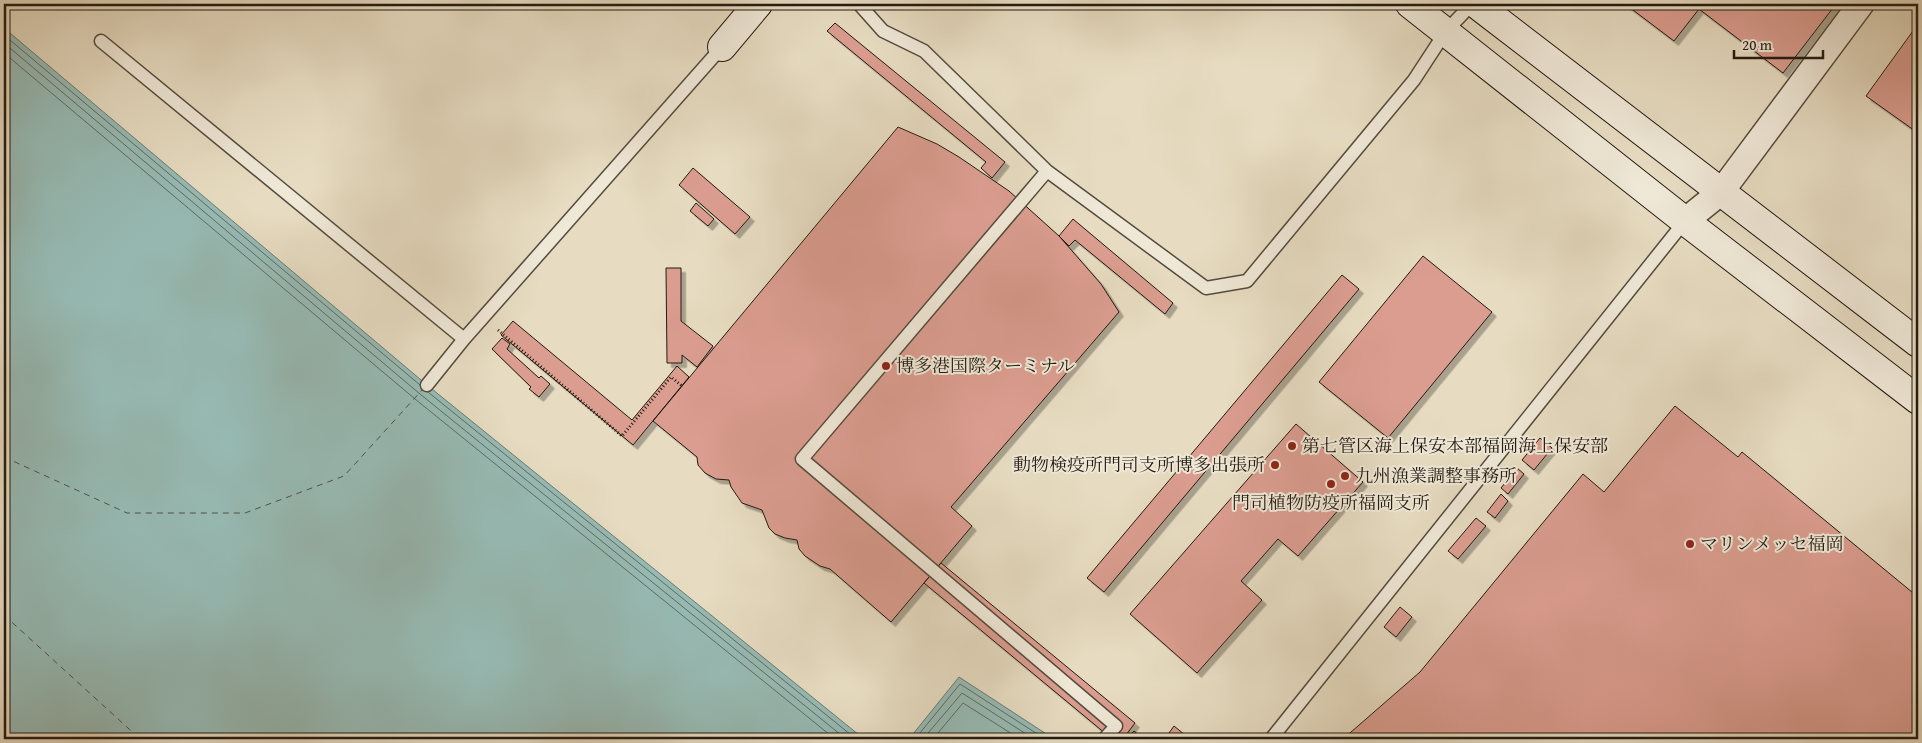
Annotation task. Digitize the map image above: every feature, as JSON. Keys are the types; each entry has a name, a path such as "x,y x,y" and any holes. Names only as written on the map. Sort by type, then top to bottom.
{"street":[{"path":"722,46 758,4"},
{"path":"1410,4 1918,400"},
{"path":"1476,4 1918,343"},
{"path":"1686,221 1721,192 1861,4"}],"lane":[{"path":"859,4 883,31 924,51 1047,171 1206,288 1247,281 1414,80 1446,31 1472,4"},
{"path":"101,41 464,339"},
{"path":"427,385 464,339 722,46"},
{"path":"1047,171 802,459 1116,726 1104,739"},
{"path":"1271,739 1686,221"}],"path":[{"path":"491,336 497,329 622,436 671,377 682,386"}],"water":[{"path":"4,28 427,385 864,739 4,739"},
{"path":"959,677 1054,739 909,739"}],"building":[{"path":"1625,4 1836,4 1783,73 1699,9 1674,41"},
{"path":"835,23 1005,162 992,178 981,168 986,162 827,31"},
{"path":"1918,24 1918,133 1866,96"},
{"name":"博多港国際ターミナル","path":"898,127 937,144 1009,191 1059,236 1101,284 1119,312 951,507 972,526 891,622 830,569 820,566 805,556 799,549 797,540 775,534 769,528 762,510 742,503 731,487 729,480 716,479 705,473 698,465 697,457 653,421"},
{"path":"693,168 750,217 735,234 679,185"},
{"path":"696,203 714,219 708,226 690,211"},
{"path":"1073,219 1173,303 1165,314 1075,240 1069,246 1059,236"},
{"path":"1423,256 1492,312 1388,438 1319,382"},
{"path":"666,268 681,268 681,321 713,346 697,367 682,355 682,363 667,363"},
{"path":"1342,275 1359,289 1104,592 1087,578"},
{"path":"513,321 632,420 677,366 689,377 633,445 501,335"},
{"path":"502,338 510,344 507,349 539,378 541,376 550,384 539,397 529,389 531,387 492,349"},
{"name":"マリンメッセ福岡","path":"1675,406 1738,457 1742,452 1918,597 1918,739 1343,739 1420,672 1583,474 1604,492"},
{"path":"1296,424 1363,482 1298,556 1278,539 1241,581 1262,600 1197,673 1130,614"},
{"path":"1540,438 1552,448 1534,470 1522,460"},
{"path":"1517,468 1524,474 1508,494 1501,488"},
{"path":"1501,494 1508,501 1495,518 1487,512"},
{"path":"1476,518 1486,526 1458,559 1448,551"},
{"path":"941,563 1135,723 1123,739 1112,739 924,583"},
{"path":"1400,607 1412,617 1396,637 1384,627"},
{"path":"1174,726 1190,739 1177,739 1169,733"},
{"path":"1134,731 1140,736 1136,739 1126,739"}],"ferry route":[{"path":"4,457 127,513 245,513 344,476 423,389"},
{"path":"4,615 140,739"}],"place":[{"name":"博多港国際ターミナル","path":"886,366"},
{"name":"第七管区海上保安本部福岡海上保安部","path":"1292,446"},
{"name":"動物検疫所門司支所博多出張所","path":"1275,465"},
{"name":"九州漁業調整事務所","path":"1345,476"},
{"name":"門司植物防疫所福岡支所","path":"1331,484"},
{"name":"マリンメッセ福岡","path":"1690,544"}]}
